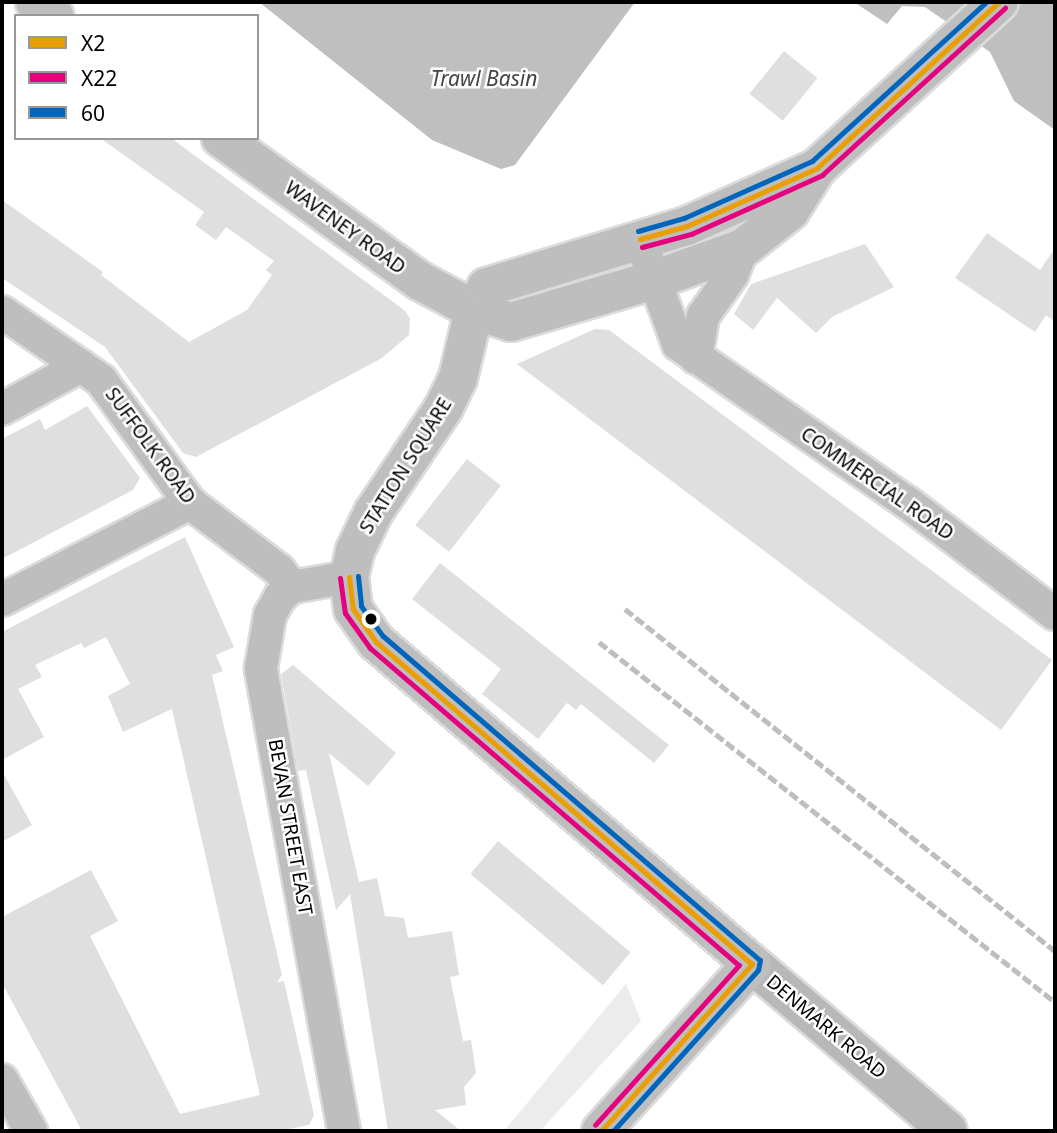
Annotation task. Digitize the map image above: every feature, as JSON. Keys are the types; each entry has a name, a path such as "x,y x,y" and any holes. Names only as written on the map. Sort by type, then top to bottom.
{"highway":[{"path":"35,2 51,14"},
{"path":"654,280 743,248 790,211 817,168 999,2"},
{"name":"WAVENEY ROAD","path":"224,140 383,256 474,310 511,322 654,280"},
{"name":"STATION SQUARE","path":"349,577 373,513 443,409 458,379 474,310 487,287 687,226 817,168"},
{"name":"DENMARK ROAD","path":"349,577 353,608 376,642 752,964"},
{"path":"601,1131 752,964"}],"street":[{"name":"COMMERCIAL ROAD","path":"640,239 678,344 908,503 1055,614"},
{"path":"695,358 703,316 732,275 743,248"},
{"name":"SUFFOLK ROAD","path":"2,312 81,366 110,390 190,503 279,570 292,587"},
{"path":"2,409 81,366"},
{"path":"2,600 190,503"},
{"path":"292,587 349,577"},
{"name":"BEVAN STREET EAST","path":"292,587 270,615 261,668 344,1131"},
{"name":"DENMARK ROAD","path":"752,964 948,1131"},
{"path":"2,1080 31,1131"}],"shaded area":[{"path":"626,984 641,1021 540,1131 504,1131"}],"water":[{"name":"Trawl Basin","path":"259,2 635,2 515,165 501,169 432,140"},
{"path":"854,2 1055,2 1055,130 1014,101 990,52 925,7 902,6 887,24"}],"building":[{"path":"784,51 817,78 783,121 749,94"},
{"path":"103,140 174,140 404,310 410,318 409,335 382,358 196,457 183,453 105,347 2,278 2,200 103,272 101,275 189,342 247,310 272,275 266,270 274,261 226,227 216,240 195,225 204,212"},
{"path":"987,233 1040,270 1055,248 1055,322 1046,315 1035,332 955,278"},
{"path":"865,244 894,287 832,317 816,333 777,298 753,330 734,314 751,284"},
{"path":"595,329 609,330 1052,660 1001,730 517,364"},
{"path":"87,406 140,478 133,490 2,559 2,439 40,419 45,430"},
{"path":"467,459 501,485 449,552 415,525"},
{"path":"185,537 234,647 216,655 223,671 212,675 282,975 277,982 284,981 314,1115 309,1125 278,1131 82,1131 2,983 2,917 91,870 118,921 90,936 180,1114 260,1095 172,709 123,732 108,696 130,684 106,637 84,648 81,643 35,665 42,677 18,689 44,737 2,760 2,632"},
{"path":"440,563 669,745 654,763 581,704 576,710 567,703 538,739 482,694 501,669 412,599"},
{"path":"293,665 396,753 368,786 329,753 359,882 377,878 385,916 404,918 408,938 452,931 459,975 450,977 463,1041 471,1040 476,1073 464,1087 466,1105 435,1110 461,1131 388,1131 350,894 336,910 306,770 298,771 281,674"},
{"path":"2,771 32,825 2,842"},
{"path":"498,841 631,952 603,985 470,874"}],"railway":[{"path":"625,609 1055,951"},
{"path":"599,642 1055,1002"}],"transit line":[{"name":"60","path":"638,231 684,218 812,161 986,2"},
{"name":"X2","path":"640,239 687,226 817,168 999,2"},
{"name":"X22","path":"642,247 691,234 822,175 1005,8"},
{"name":"60","path":"358,576 361,606 383,636 760,960 758,970 613,1131"},
{"name":"X2","path":"349,577 353,609 376,642 752,964 601,1131"},
{"name":"X22","path":"340,578 345,613 370,648 739,965 595,1125"}]}
